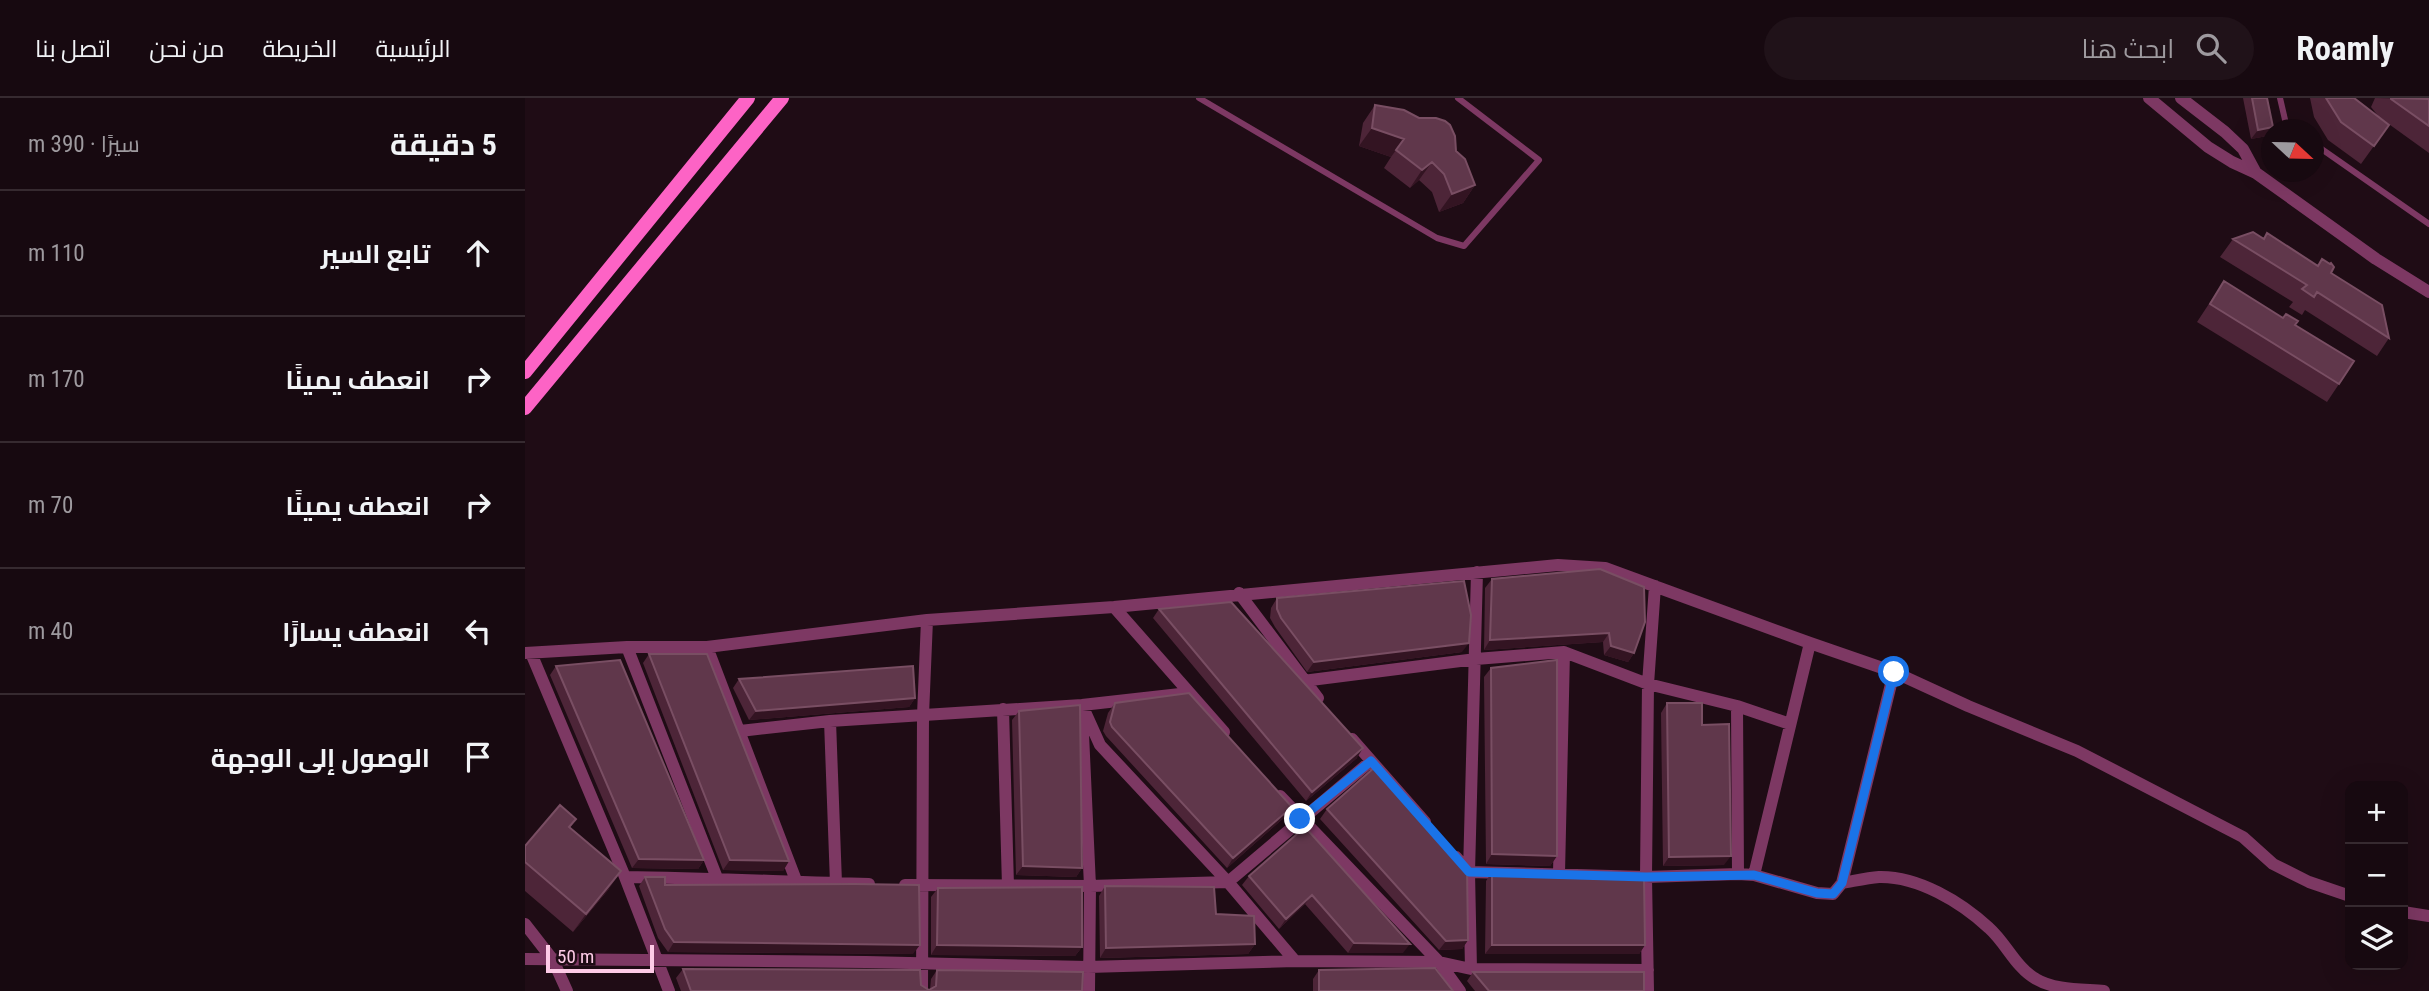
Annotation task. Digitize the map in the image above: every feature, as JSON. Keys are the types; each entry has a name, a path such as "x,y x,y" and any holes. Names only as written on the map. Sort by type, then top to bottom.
{"main road":[{"path":"525,372 748,98"},
{"path":"525,408 782,98"}],"street":[{"path":"2149,98 2208,147 2256,173 2376,259 2429,292"},
{"path":"2181,98 2243,149 2256,173"},
{"path":"669,991 625,877 528,653 628,647 707,647 927,620 1114,607 1239,593 1557,565 1605,568 1894,672 2077,751 2243,837 2273,864 2309,882 2345,894"},
{"path":"1471,969 1469,872 1478,572"},
{"path":"1648,991 1648,684 1655,586"},
{"path":"1239,593 1328,711"},
{"path":"1114,607 1232,741"},
{"path":"922,991 923,715 927,620"},
{"path":"1754,875 1809,643"},
{"path":"628,647 717,878"},
{"path":"707,647 797,884"},
{"path":"1303,681 1476,659 1564,652 1648,684 1737,706 1790,724"},
{"path":"1559,873 1564,652"},
{"path":"1452,852 1469,872 1646,877 1738,874 1754,875 1826,895 1837,891 1842,883 1894,672"},
{"path":"740,731 830,721 1082,705 1189,692"},
{"path":"1082,705 1100,745 1228,882 1295,961"},
{"path":"1082,705 1090,886 1089,991"},
{"path":"1737,706 1738,874"},
{"path":"1003,709 1008,886"},
{"path":"830,721 836,883"},
{"path":"1346,731 1434,832"},
{"path":"625,877 922,886 1090,886 1228,882 1371,761"},
{"path":"1275,790 1439,962 1460,991"},
{"path":"1842,883 1880,877 1900,879 1927,887 1990,928 2025,971 2035,979 2058,986 2104,991"},
{"path":"2408,913 2429,916"},
{"path":"525,924 552,960 567,991"},
{"path":"525,960 1088,967 1295,961 1439,962 1471,969 1648,970"}],"lane":[{"path":"1199,98 1437,238 1464,246 1539,160 1463,100"},
{"path":"2280,98 2285,119"},
{"path":"2324,151 2429,224"}],"building":[{"path":"2252,98 2267,98 2271,119 2261,119 2261,129 2258,130"},
{"path":"2326,98 2354,98 2389,125 2374,146 2341,122"},
{"path":"2391,99 2429,99 2429,126"},
{"path":"1375,105 1404,110 1419,118 1436,118 1450,125 1455,136 1456,151 1465,159 1475,185 1452,194 1444,174 1432,162 1422,170 1396,150 1404,139 1372,128"},
{"path":"2253,232 2264,239 2267,233 2318,266 2322,259 2331,263 2334,267 2331,273 2382,305 2389,338 2317,292 2314,297 2302,289 2307,285 2233,239"},
{"path":"2224,281 2283,318 2286,314 2298,321 2295,325 2354,361 2339,384 2210,304"},
{"path":"1600,569 1644,587 1645,622 1634,653 1611,646 1609,633 1490,640 1492,579"},
{"path":"1464,581 1471,615 1469,643 1314,662 1277,609 1277,598"},
{"path":"1231,602 1363,748 1312,792 1159,609"},
{"path":"649,654 707,654 789,861 730,860"},
{"path":"620,660 704,860 639,859 556,666"},
{"path":"1557,660 1557,856 1492,854 1491,668"},
{"path":"913,666 915,698 756,711 739,679"},
{"path":"1189,693 1292,807 1233,858 1110,722 1115,703"},
{"path":"1667,703 1702,703 1702,725 1729,724 1731,856 1669,857"},
{"path":"1080,705 1082,868 1023,866 1019,711"},
{"path":"1375,767 1467,866 1468,940 1446,941 1327,809"},
{"path":"560,805 576,819 569,827 621,871 586,914 525,862 525,846"},
{"path":"1305,827 1410,944 1354,943 1312,895 1286,919 1249,876"},
{"path":"1492,872 1558,874 1558,878 1644,877 1645,945 1492,945"},
{"path":"645,877 665,877 665,885 919,885 920,945 674,942 665,929"},
{"path":"1105,886 1214,887 1216,914 1254,916 1255,944 1106,948"},
{"path":"1082,887 1082,947 937,945 938,888"},
{"path":"1435,968 1453,991 1319,991 1319,970"},
{"path":"683,969 920,970 921,985 929,990 936,986 937,970 1083,972 1082,991 691,991"},
{"path":"1473,972 1644,972 1644,991 1489,991"}],"route":[{"path":"1300,819 1371,761 1469,872 1646,877 1738,874 1754,875 1826,895 1833,894 1842,883 1894,672"}]}
